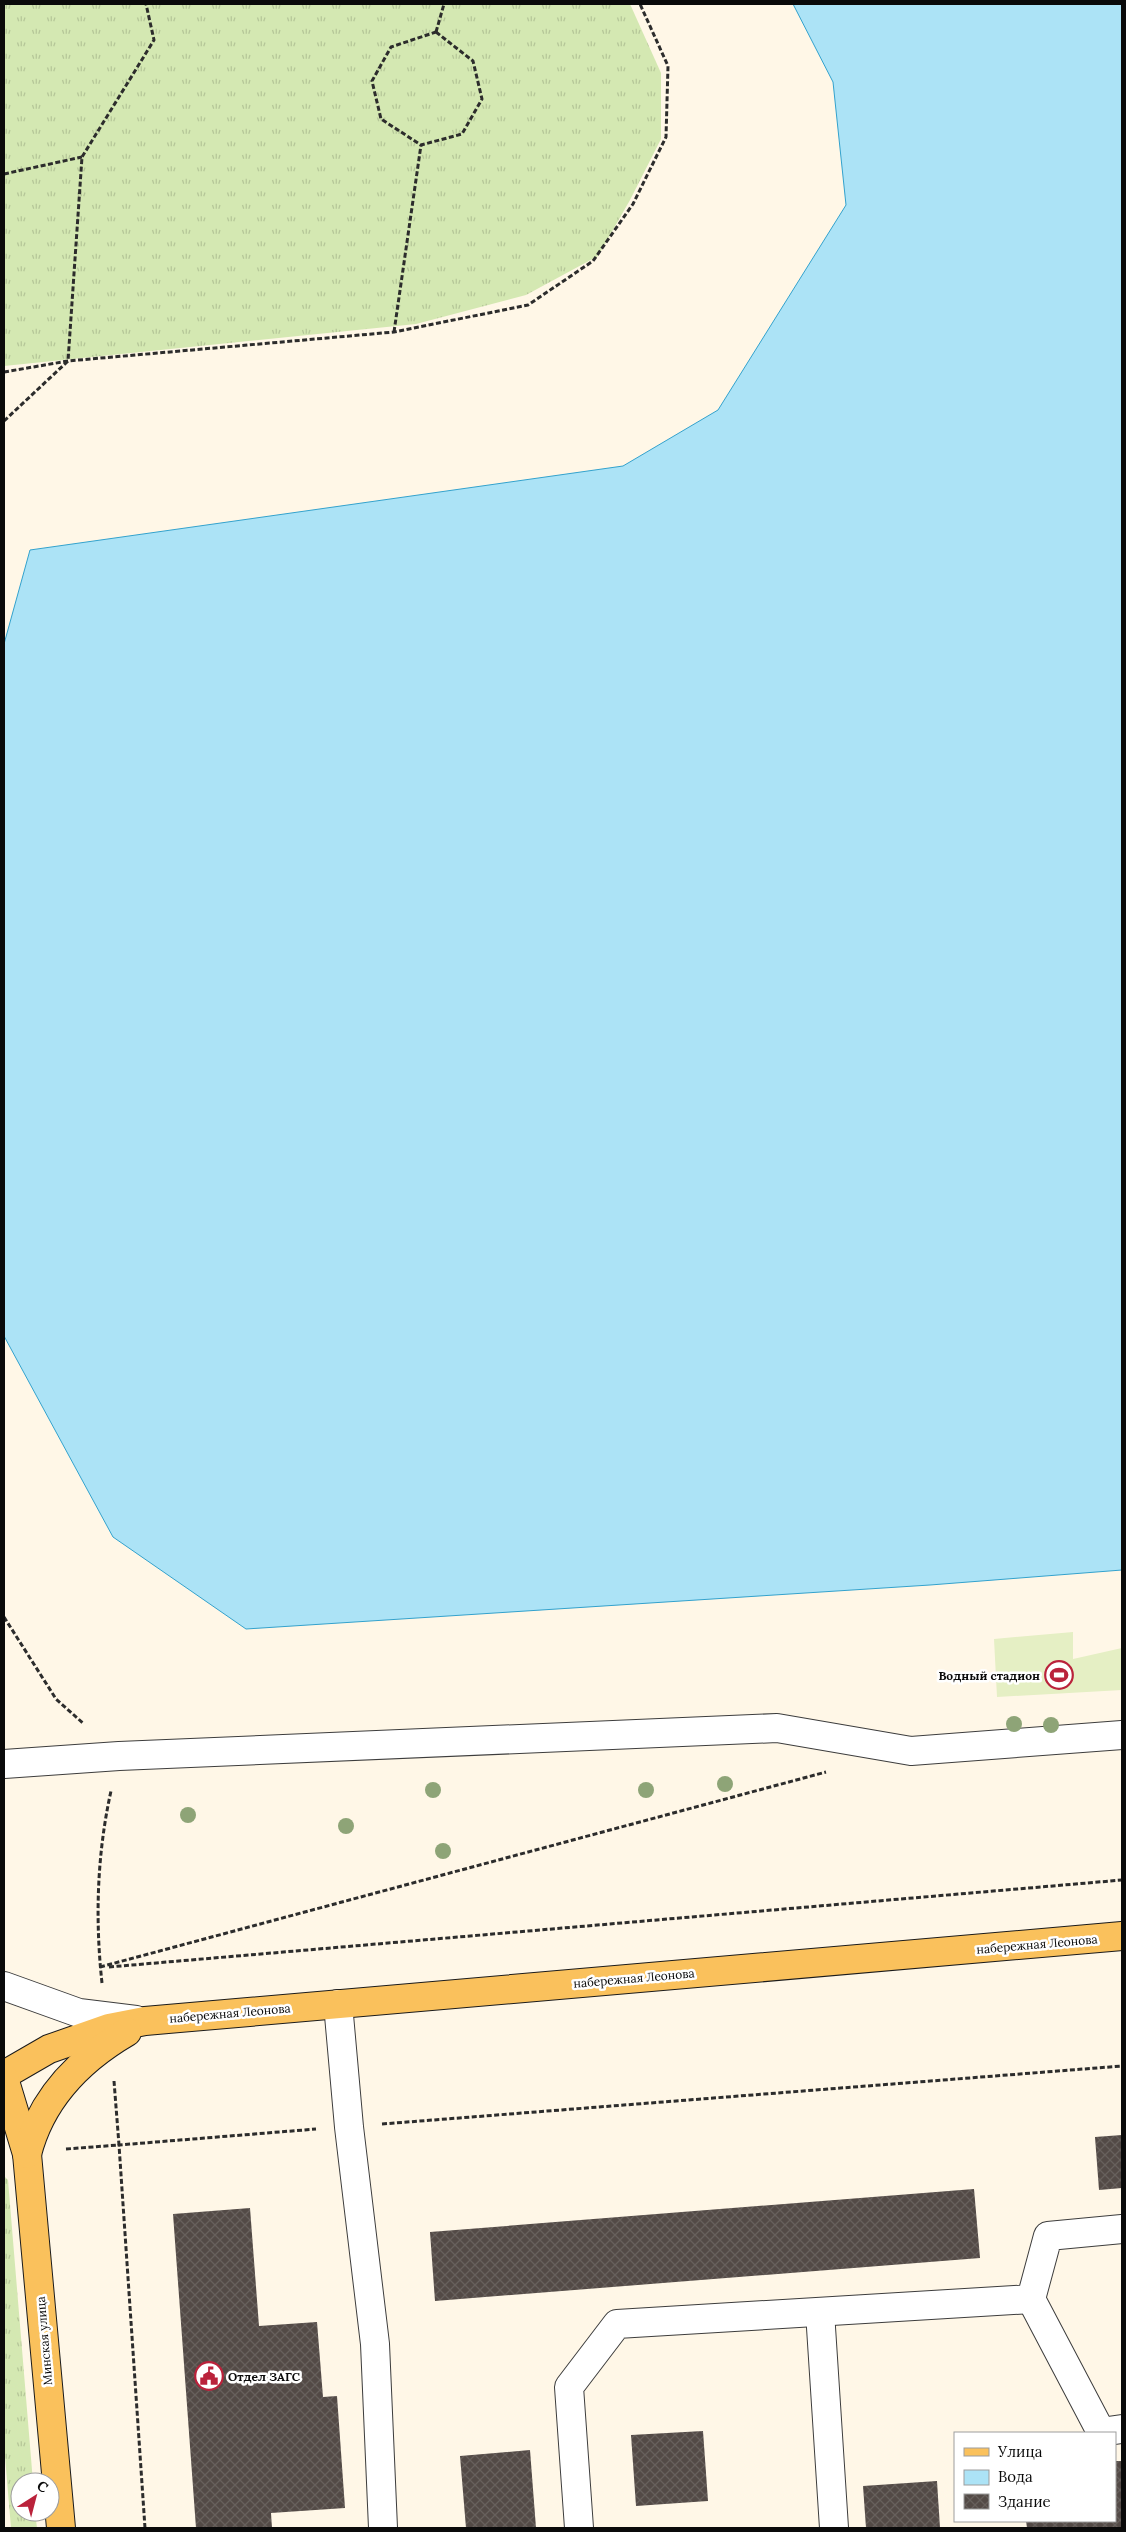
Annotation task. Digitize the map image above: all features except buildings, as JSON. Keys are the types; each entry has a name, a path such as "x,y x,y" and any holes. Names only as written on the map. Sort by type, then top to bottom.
{"main road":[{"name":"набережная Леонова","path":"4,2076 49,2049 109,2028 145,2021 1122,1936"},
{"path":"27,2154 34,2129 50,2100 72,2075 110,2042 145,2021"},
{"path":"4,2076 27,2154"},
{"name":"Минская улица","path":"27,2154 61,2528"}],"street":[{"path":"4,1764 120,1756 777,1728 912,1751 1122,1735"},
{"path":"4,1986 79,2013 145,2021"},
{"path":"338,2004 348,2127 374,2344 383,2528"},
{"path":"1122,2229 1048,2236 1031,2300 1101,2432 1122,2429"},
{"path":"579,2528 569,2387 617,2324 1031,2300"},
{"path":"820,2312 834,2528"}],"path":[{"path":"4,421 68,361 82,157 154,40 146,4"},
{"path":"436,32 444,4"},
{"path":"4,372 68,361 394,332 528,305 593,262 633,204 666,137 668,66 640,4"},
{"path":"436,32 473,61 482,99 462,134 421,145 381,119 372,81 391,47 436,32"},
{"path":"394,332 421,145"},
{"path":"4,174 82,157"},
{"path":"4,1617 56,1700 120,1756 106,1813 97,1892 100,1967"},
{"path":"100,1967 835,1770"},
{"path":"100,1967 1122,1880"},
{"path":"66,2149 1122,2066"},
{"path":"113,2074 145,2528"}],"green space":[{"path":"4,4 630,4 661,73 661,139 630,200 598,256 526,295 416,324 4,366"},
{"name":"Водный стадион","path":"1073,1632 1073,1659 1122,1648 1122,1690 997,1697 994,1639"},
{"path":"4,2176 8,2180 32,2472 10,2472 10,2516 4,2445"},
{"path":"10,2522 36,2522 37,2528 11,2528"}],"water":[{"path":"793,4 1122,4 1122,1570 930,1585 246,1629 113,1537 4,1336 4,644 30,550 623,466 718,410 846,205 833,82"}],"place":[{"name":"Водный стадион","path":"1059,1675"},
{"name":"Отдел ЗАГС","path":"209,2376"}]}
